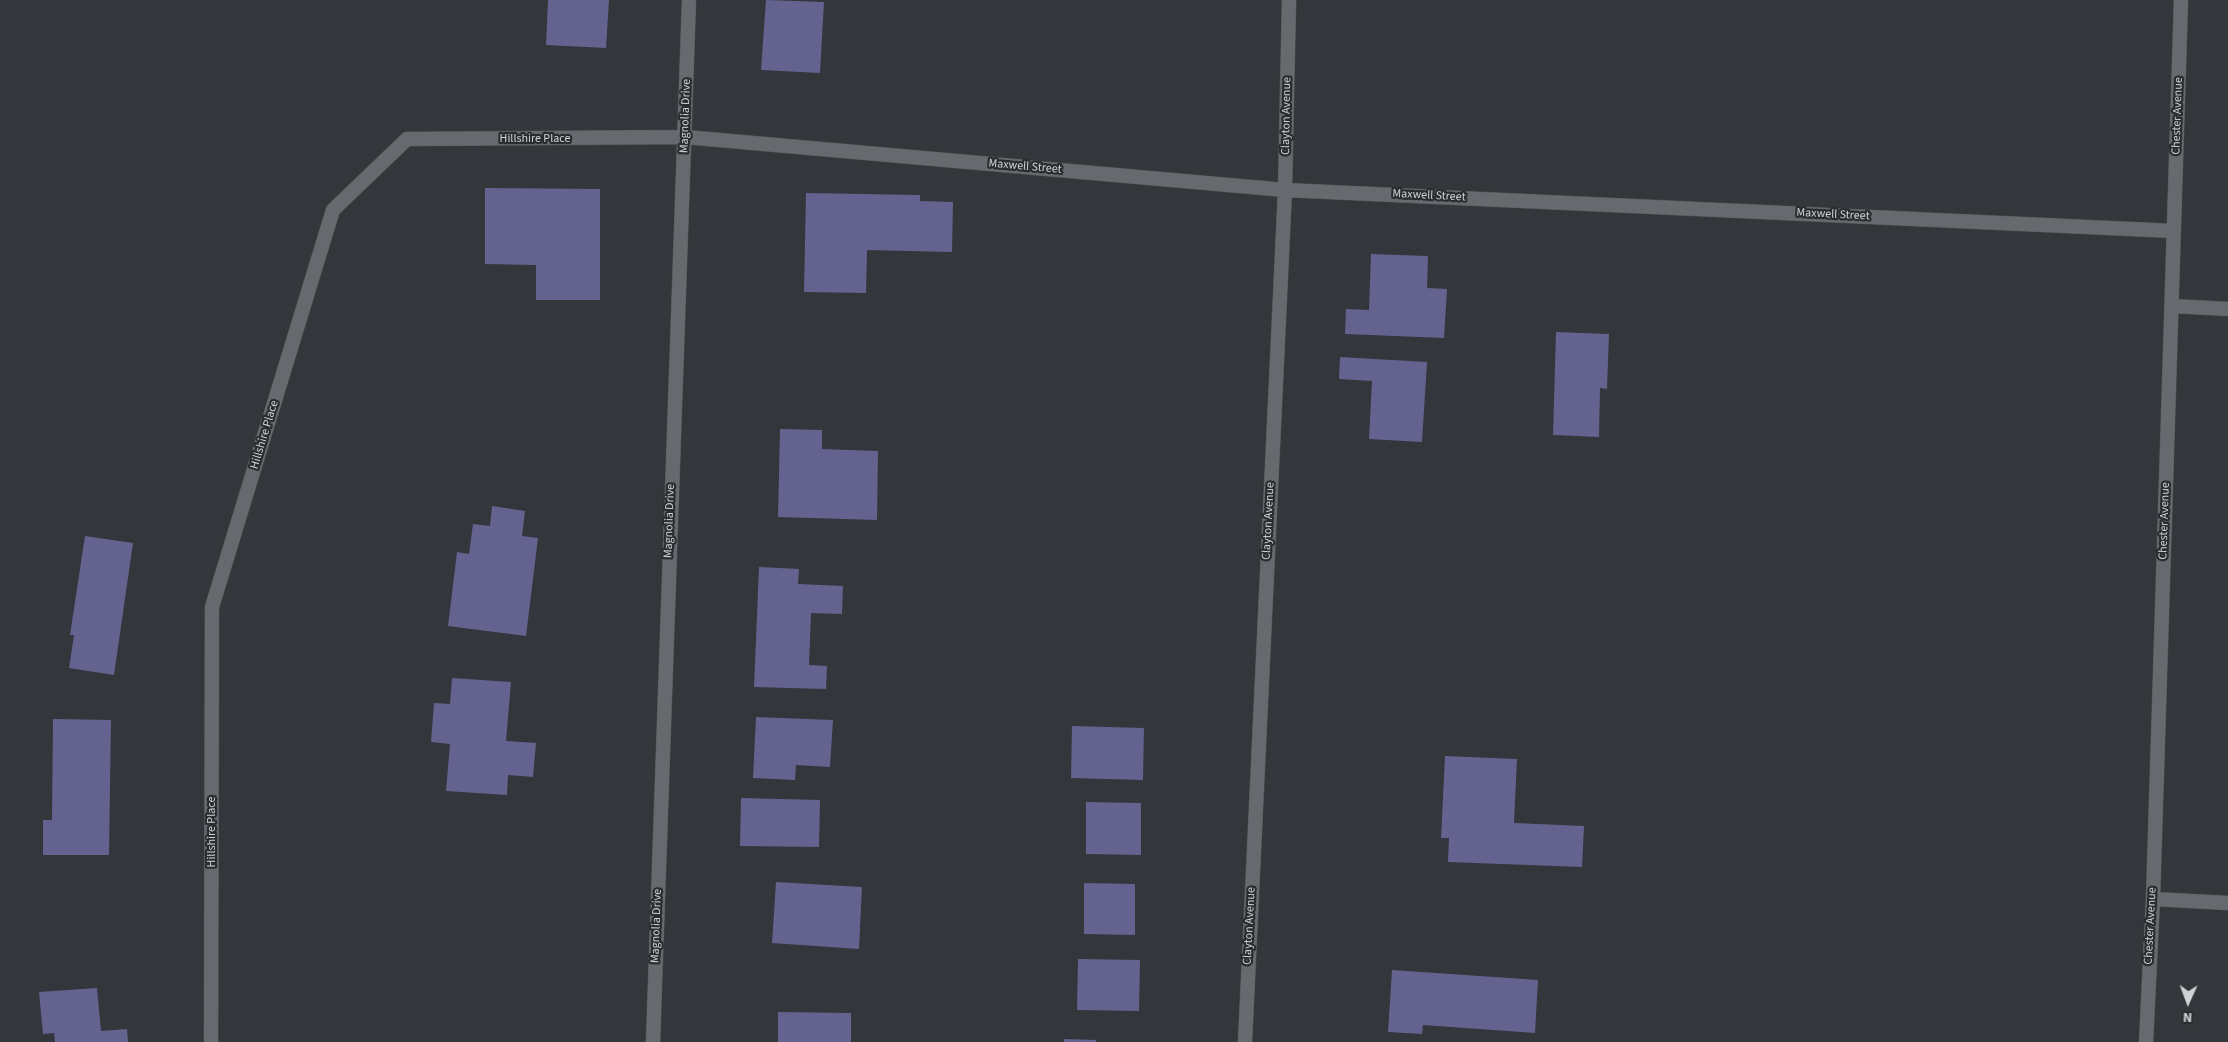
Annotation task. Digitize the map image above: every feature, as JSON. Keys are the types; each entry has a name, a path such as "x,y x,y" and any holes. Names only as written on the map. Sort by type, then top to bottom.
{"street":[{"name":"Magnolia Drive","path":"653,1042 689,0"},
{"name":"Clayton Avenue","path":"1245,1042 1285,190 1289,0"},
{"name":"Chester Avenue","path":"2146,1042 2153,898 2181,0"},
{"name":"Maxwell Street","path":"685,137 1285,190 2174,231"},
{"name":"Hillshire Place","path":"212,1042 212,607 333,210 407,139 685,137"},
{"path":"2172,306 2228,310"},
{"path":"2153,898 2228,903"}],"building":[{"path":"548,0 609,0 606,48 546,45"},
{"path":"766,0 824,2 820,73 761,70"},
{"path":"485,188 600,189 600,300 536,300 536,265 485,264"},
{"path":"806,193 920,195 920,201 953,202 952,252 867,250 866,293 804,292"},
{"path":"1371,254 1428,256 1427,288 1447,289 1444,338 1345,334 1346,309 1369,310"},
{"path":"1556,332 1609,334 1607,389 1600,388 1599,437 1553,435"},
{"path":"1340,357 1427,362 1422,442 1369,439 1372,381 1339,379"},
{"path":"780,429 822,430 822,449 878,451 877,520 778,517"},
{"path":"492,506 525,511 522,536 538,538 526,636 448,626 457,552 469,554 473,524 490,526"},
{"path":"85,536 133,543 114,675 69,668 74,635 70,635"},
{"path":"759,567 799,569 798,584 843,586 842,614 811,613 809,665 827,666 826,689 754,687"},
{"path":"452,678 511,682 506,741 536,743 533,777 508,775 507,795 446,791 450,744 431,742 434,703 450,704"},
{"path":"756,717 833,720 830,767 796,765 795,780 753,778"},
{"path":"53,719 111,720 109,855 43,855 43,820 52,820"},
{"path":"1072,726 1144,728 1143,780 1071,778"},
{"path":"1445,756 1517,759 1514,823 1584,826 1582,867 1448,862 1449,838 1441,838"},
{"path":"741,798 820,800 819,847 740,846"},
{"path":"1086,802 1141,803 1141,855 1086,854"},
{"path":"776,882 862,887 859,949 772,943"},
{"path":"1084,883 1135,884 1135,935 1084,934"},
{"path":"1078,959 1140,960 1139,1011 1077,1010"},
{"path":"1392,970 1538,980 1535,1033 1423,1025 1422,1034 1388,1032"},
{"path":"97,988 101,1031 127,1029 128,1042 55,1042 54,1033 43,1034 39,992"},
{"path":"778,1012 851,1013 851,1042 778,1042"},
{"path":"1064,1039 1096,1040 1096,1042 1064,1042"}]}
